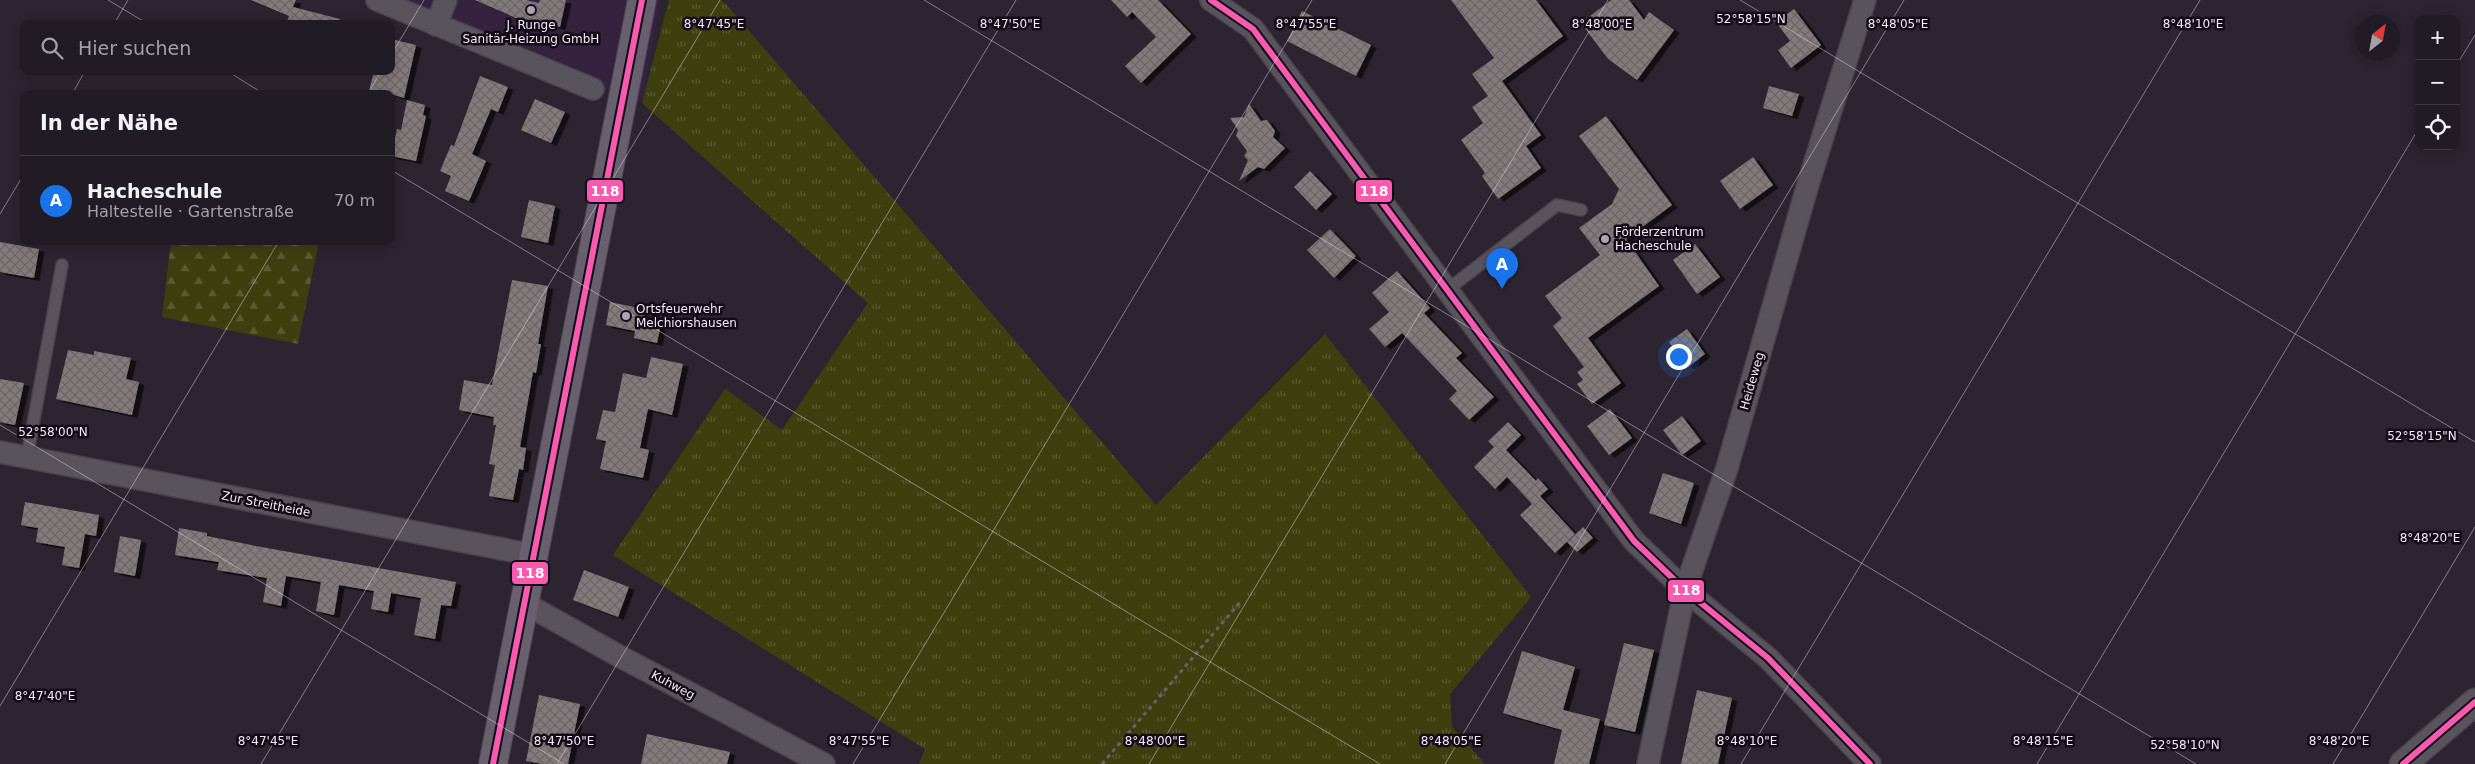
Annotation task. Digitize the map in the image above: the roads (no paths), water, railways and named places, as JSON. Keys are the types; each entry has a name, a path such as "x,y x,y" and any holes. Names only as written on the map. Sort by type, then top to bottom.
{"main road":[{"path":"493,764 642,0"}],"street":[{"path":"377,0 593,89"},
{"path":"436,25 446,0"},
{"path":"1211,0 1253,29 1634,542 1685,590 1768,658 1870,764"},
{"name":"Heideweg","path":"1648,764 1685,590 1727,468 1806,191 1865,0"},
{"name":"Zur Streitheide","path":"0,452 533,555"},
{"name":"Kuhweg","path":"524,603 619,656 824,764"},
{"path":"2403,764 2475,702"}],"lane":[{"path":"1447,290 1557,205 1581,210"},
{"path":"27,457 62,266"}],"place":[{"name":"J. Runge Sanitär-Heizung GmbH","path":"531,10"},
{"name":"Förderzentrum Hacheschule","path":"1605,239"},
{"name":"Hacheschule","path":"1502,289"},
{"name":"Ortsfeuerwehr Melchiorshausen","path":"626,316"}]}
